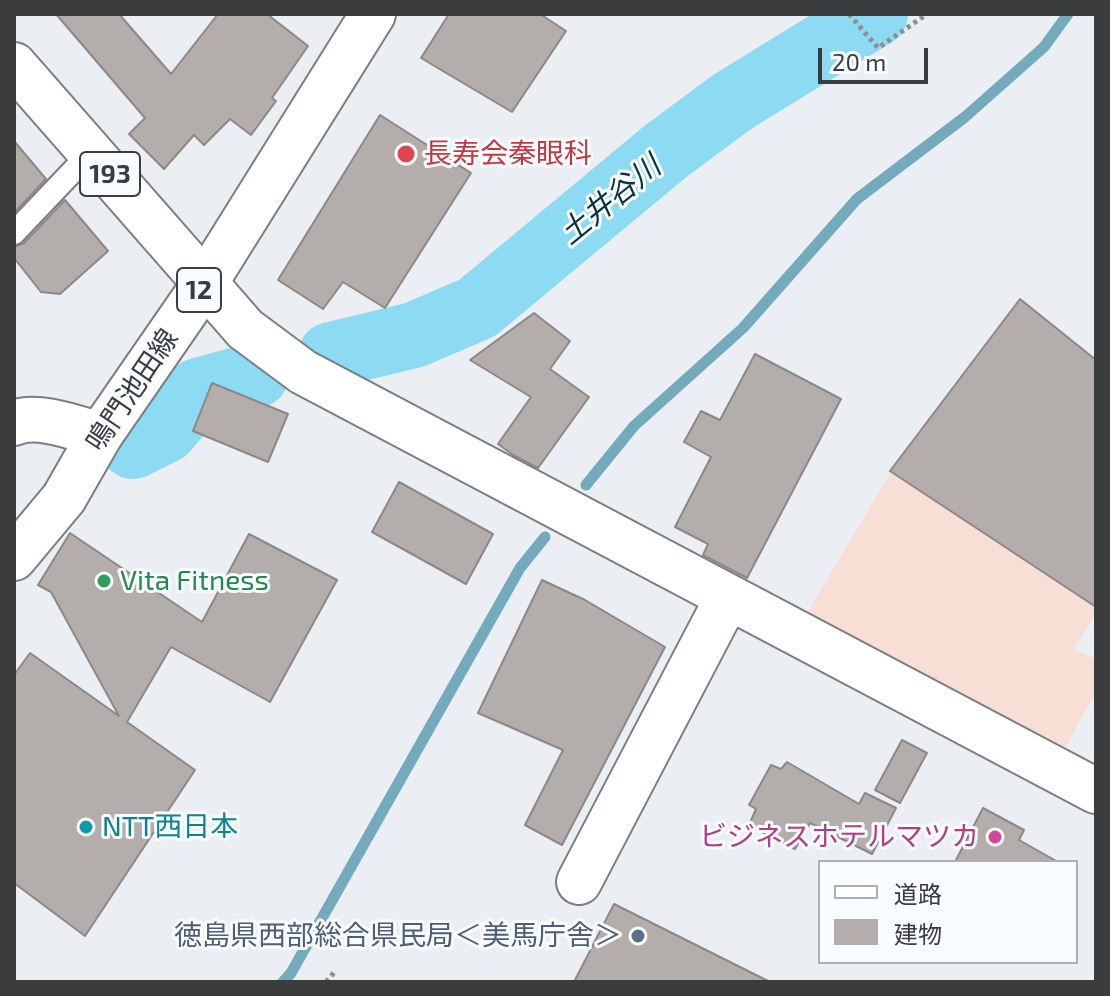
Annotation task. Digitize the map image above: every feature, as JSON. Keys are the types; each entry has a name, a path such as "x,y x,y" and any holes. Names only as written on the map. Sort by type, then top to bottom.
{"main road":[{"name":"鳴門池田線","path":"14,558 64,498 100,435 205,283 373,14"},
{"name":"193","path":"14,65 205,283"},
{"path":"205,283 245,329 303,372 1096,791"},
{"path":"14,423 22,420 55,422 100,435"},
{"path":"579,882 728,597"}],"lane":[{"path":"14,233 91,152"}],"path":[{"path":"849,14 878,48 927,14"},
{"path":"326,982 336,970"}],"shaded area":[{"path":"1020,299 1096,365 1096,613 1074,649 1096,659 1096,692 1059,759 808,612 893,468"}],"building":[{"path":"56,14 119,14 171,74 218,14 267,14 308,46 272,98 276,101 251,135 230,119 204,145 194,135 164,169 129,134 145,118"},
{"path":"449,14 540,14 566,31 512,112 421,58"},
{"path":"380,115 471,173 385,308 343,282 323,309 278,280"},
{"path":"14,141 46,179 14,213"},
{"path":"65,200 108,251 60,294 41,292 14,258 14,247 24,243"},
{"path":"1020,299 1096,360 1096,607 890,471"},
{"path":"534,313 570,341 550,369 589,397 538,468 498,444 531,397 470,360"},
{"path":"755,354 841,399 747,578 703,555 708,544 675,527 711,457 684,442 701,411 720,420"},
{"path":"212,383 288,414 268,462 193,431"},
{"path":"399,482 493,534 466,584 372,532"},
{"path":"70,533 202,622 249,534 337,580 270,702 171,647 127,722 195,770 85,936 14,883 14,675 30,653 119,716 51,592 38,585"},
{"path":"542,580 585,600 665,647 562,845 525,825 563,750 478,713"},
{"path":"902,740 927,753 900,803 875,790"},
{"path":"787,762 859,804 865,793 896,808 872,854 810,823 795,849 749,825 756,809 749,805 771,765 781,769"},
{"name":"ビジネスホテルマツカ","path":"983,808 1024,830 1019,840 1054,860 956,860"},
{"name":"徳島県西部総合県民局＜美馬庁舎＞","path":"614,904 770,982 574,982"}],"waterway":[{"name":"土井谷川","path":"331,355 414,335 477,308 666,151 732,102 875,14"},
{"path":"586,485 634,426 743,328 857,199 965,117 1044,47 1068,14"},
{"name":"土井谷川","path":"118,434 133,446 165,430 198,391 256,375"},
{"path":"283,982 291,973 520,568 545,537"}],"place":[{"name":"長寿会秦眼科","path":"406,154"},
{"name":"Vita Fitness","path":"104,581"},
{"name":"NTT西日本","path":"86,827"},
{"name":"ビジネスホテルマツカ","path":"995,837"},
{"name":"徳島県西部総合県民局＜美馬庁舎＞","path":"638,936"}]}
